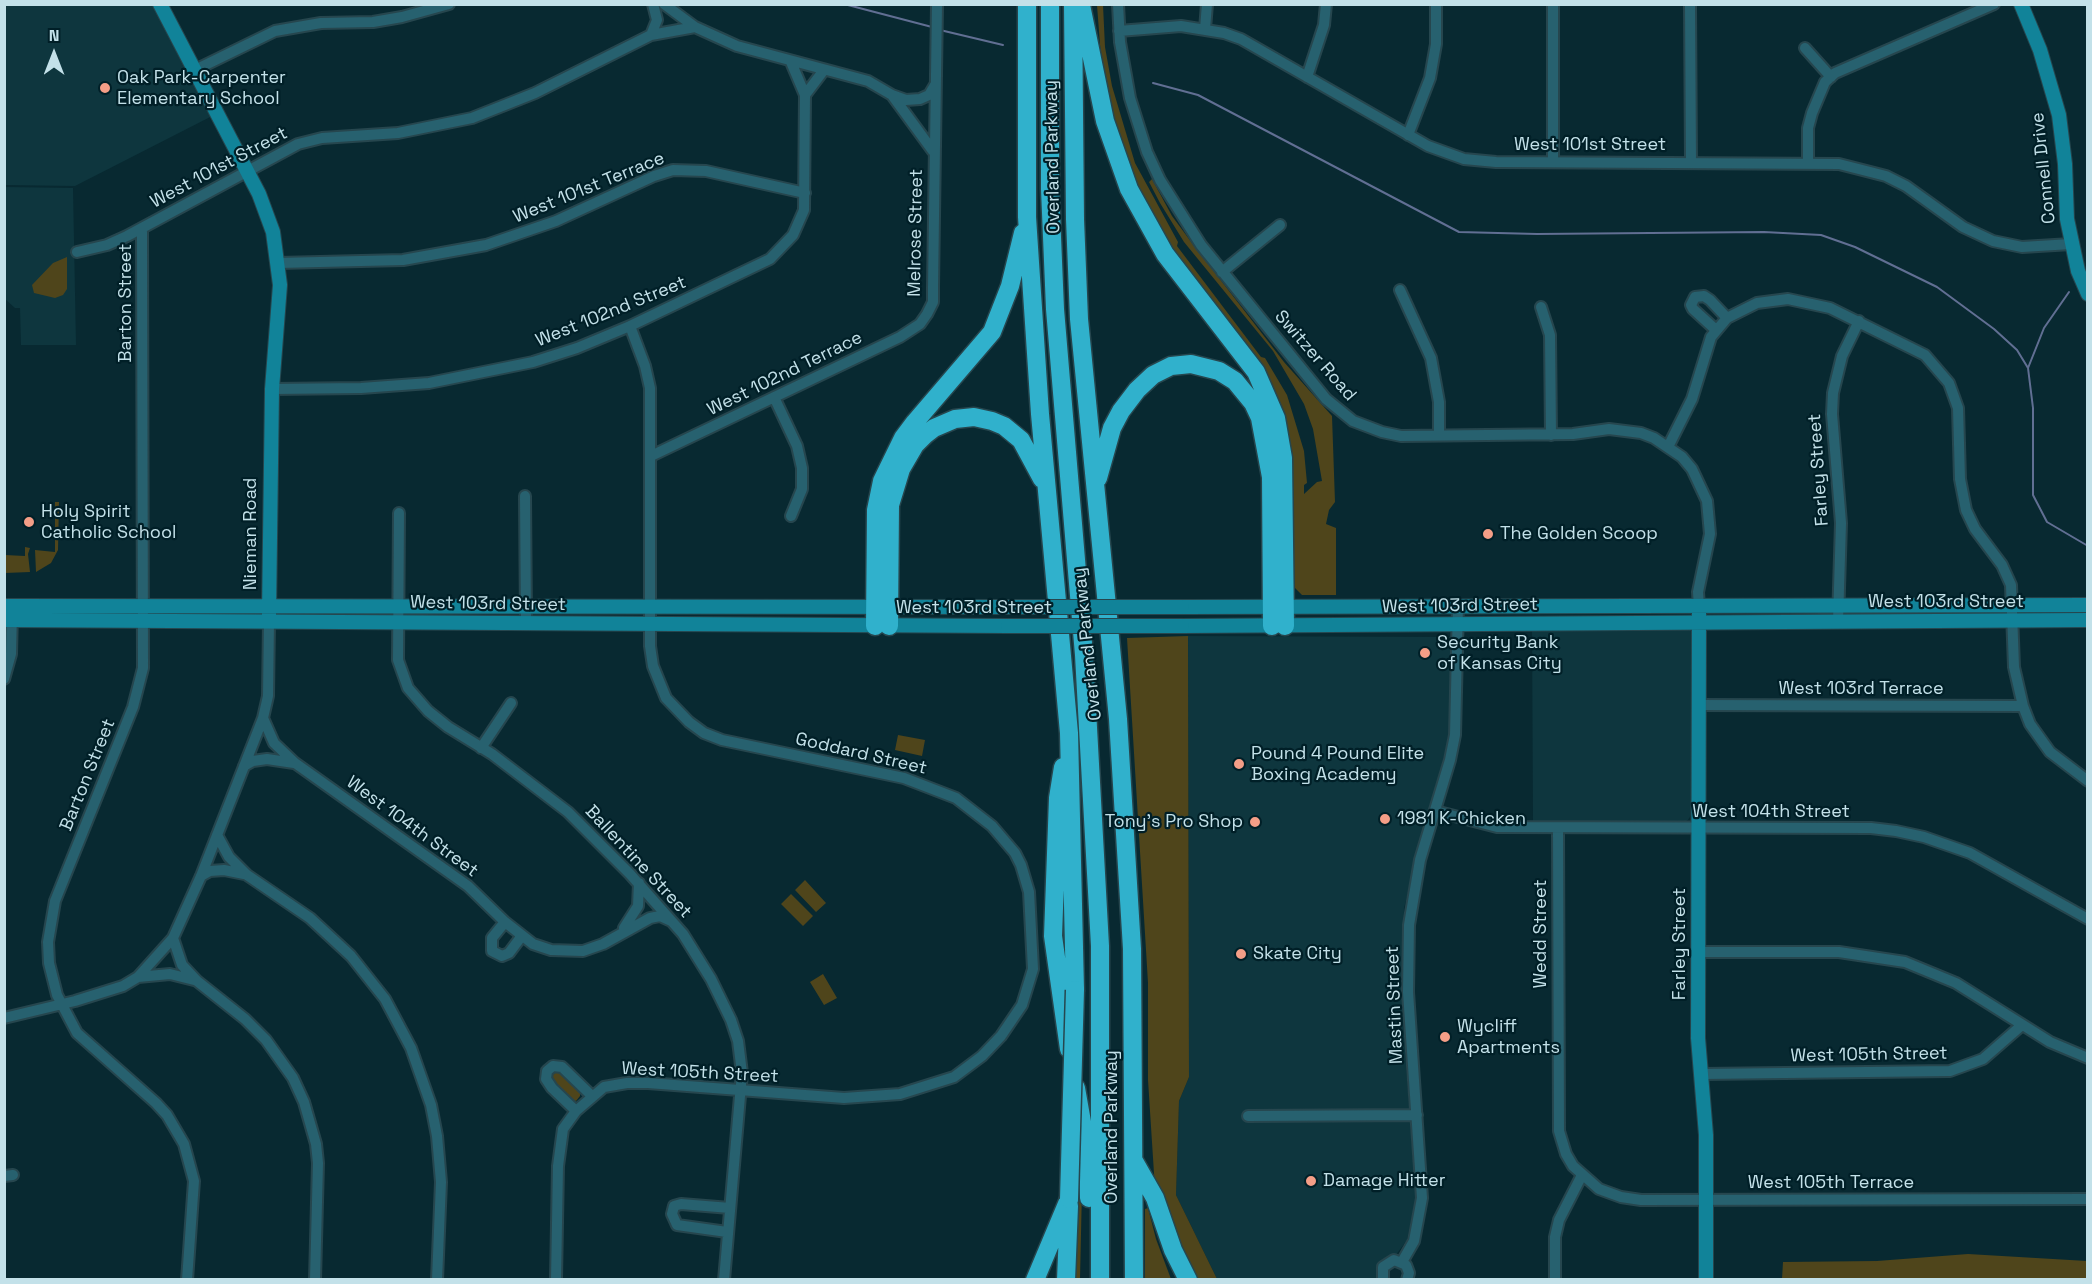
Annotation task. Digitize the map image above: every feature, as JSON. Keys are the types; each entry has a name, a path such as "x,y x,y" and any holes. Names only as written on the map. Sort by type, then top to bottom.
{"highway":[{"path":"1028,4 1027,217 1047,489 1069,733 1075,990 1066,1280"},
{"name":"Overland Parkway","path":"1050,4 1050,189 1055,309 1084,655 1100,946 1100,1280"},
{"name":"Overland Parkway","path":"1073,4 1076,250 1095,489 1118,719 1132,949 1134,1280"},
{"path":"1081,4 1105,121 1129,189 1165,254 1246,356 1271,403 1284,458 1279,617"},
{"path":"882,617 876,510 882,481 903,438 992,332 1010,286 1027,217"},
{"path":"1095,489 1112,428 1129,399 1144,382 1161,370 1182,365 1201,365 1227,376 1252,403 1265,439 1271,477 1279,617"},
{"path":"882,617 893,492 907,457 915,445 934,428 965,417 983,418 1004,426 1028,449 1047,489"},
{"path":"1069,733 1058,798 1053,936 1059,992 1087,1150 1089,1280"},
{"path":"1132,1158 1155,1198 1173,1250 1188,1280"},
{"path":"1035,1280 1069,1199"}],"main road":[{"name":"Nieman Road","path":"160,4 248,171 267,213 278,263 280,285 272,389 269,621"},
{"name":"Connell Drive","path":"2021,4 2040,50 2059,115 2063,140 2067,219 2078,271 2088,294"},
{"name":"West 103rd Street","path":"8,613 143,613 269,606 651,608 882,617 1008,626 1182,626 1458,605 1838,621 2088,620"},
{"name":"West 103rd Street","path":"143,613 269,621 526,622 651,626 882,617 1007,608 1182,608 1279,617 1458,626 1838,606 2088,605"},
{"name":"Farley Street","path":"1699,614 1698,1038 1702,1074 1706,1280"}],"street":[{"path":"195,70 235,48 274,32 321,23 373,22 402,17 449,4"},
{"path":"651,35 657,20 653,4"},
{"path":"664,4 694,27 737,46 868,81 906,100 920,99 929,95 936,82"},
{"name":"Melrose Street","path":"927,314 933,302 933,151 937,4"},
{"name":"Switzer Road","path":"1118,4 1119,31 1130,99 1147,152 1182,217 1222,272 1326,399 1341,413 1382,432 1401,436 1551,435 1624,430 1654,438 1668,447 1692,469 1707,501 1710,534 1698,592 1699,614"},
{"path":"1205,29 1207,4"},
{"path":"1307,77 1322,35 1326,4"},
{"path":"1408,135 1430,78 1436,44 1436,4"},
{"path":"1552,4 1553,162"},
{"path":"1690,4 1691,162"},
{"path":"1808,162 1808,128 1812,113 1830,77 1994,4"},
{"name":"West 101st Street","path":"1119,31 1181,26 1205,29 1240,39 1428,146 1464,159 1553,162 1808,162 1850,166 1886,176 1926,198 1963,227 1993,241 2022,247 2072,244"},
{"name":"West 101st Street","path":"76,252 107,245 312,139 398,134 472,118 535,93 651,35 694,27"},
{"path":"1805,48 1830,77"},
{"path":"791,62 805,95 824,70"},
{"name":"West 102nd Street","path":"272,389 396,387 457,379 533,362 577,348 630,326 763,264 777,254 798,228 804,210 805,95"},
{"path":"892,95 933,151"},
{"name":"West 101st Terrace","path":"278,263 403,260 486,244 556,221 654,176 673,170 706,171 805,193"},
{"path":"1222,272 1280,225"},
{"name":"Barton Street","path":"142,228 143,613 141,683 55,901 50,921 49,963 61,1004 77,1033 156,1103 167,1115 184,1144 194,1181 187,1280"},
{"path":"1400,290 1431,358 1438,391 1439,435"},
{"path":"1716,330 1693,309 1691,305 1695,297 1704,296 1727,318"},
{"path":"1668,447 1692,399 1704,356 1716,330 1727,318 1757,303 1788,299 1830,308 1925,355 1949,383 1959,416 1962,496 1975,530 2007,572 2011,585 2014,668 2023,706 2030,724 2049,752 2088,781"},
{"path":"1541,307 1550,335 1551,435"},
{"name":"West 102nd Terrace","path":"651,456 900,337 920,324 927,314"},
{"name":"Farley Street","path":"1838,621 1841,523 1832,414 1833,393 1842,356 1859,321"},
{"name":"Goddard Street","path":"630,326 645,366 650,388 650,646 658,684 676,711 704,733 733,743 904,778 946,793 974,812 1003,838 1015,853 1026,879 1034,948 1030,986 1022,1005 1001,1036 982,1056 954,1077 900,1094 844,1098 809,1096"},
{"path":"774,397 801,460 802,489 791,516"},
{"path":"525,496 526,622"},
{"name":"Ballentine Street","path":"399,513 398,660 408,688 428,711 568,812 639,884 674,922 711,979 731,1020 740,1049 741,1091 724,1280"},
{"name":"Mastin Street","path":"1402,1262 1414,1241 1422,1198 1408,992 1408,937 1414,887 1455,735 1458,605"},
{"path":"5,677 11,654 8,613"},
{"name":"Nieman Road","path":"61,1004 114,990 138,977 173,938 218,835 262,718 268,696 269,621"},
{"path":"481,748 511,703"},
{"name":"West 103rd Terrace","path":"1698,705 2023,706"},
{"name":"West 104th Street","path":"262,718 274,743 295,763 468,886 521,937 533,944 565,952 583,951 603,944 620,932 650,918 660,916 674,922"},
{"name":"West 104th Street","path":"244,766 253,761 267,759 295,763"},
{"name":"West 104th Street","path":"1435,811 1497,827 1871,828 1924,837 1970,853 2088,919"},
{"name":"Wedd Street","path":"1558,828 1558,1114 1561,1139 1566,1154 1582,1175"},
{"path":"218,835 229,857 247,875 310,918 351,956 385,999 411,1048 431,1105 437,1136 441,1182 437,1280"},
{"path":"201,876 210,871 224,870 247,875"},
{"path":"620,932 632,920 638,906 639,884"},
{"path":"505,922 492,938 492,951 502,956 509,953 521,937"},
{"path":"173,938 183,965 196,981 245,1019 266,1040 293,1078 304,1102 316,1144 318,1163 315,1280"},
{"path":"1698,952 1839,952 1880,956 1905,962 1956,982 2050,1042 2088,1058"},
{"path":"138,977 170,974 196,981"},
{"path":"4,1018 61,1004"},
{"name":"West 105th Street","path":"1702,1074 1950,1071 1983,1059 2022,1025"},
{"path":"576,1111 552,1088 546,1079 547,1071 553,1066 562,1067 592,1096"},
{"name":"West 105th Street","path":"556,1280 558,1166 563,1129 576,1111 604,1087 627,1083 809,1096"},
{"path":"1248,1116 1417,1115"},
{"path":"1555,1280 1555,1238 1558,1220 1582,1175"},
{"name":"West 105th Terrace","path":"1582,1175 1599,1189 1622,1197 2088,1199"},
{"path":"727,1232 677,1225 672,1214 675,1206 681,1204 730,1208"},
{"path":"1383,1280 1382,1271 1386,1264 1394,1260 1402,1262 1408,1269 1407,1280"}],"shaded area":[{"name":"Oak Park-Carpenter Elementary School","path":"5,5 160,5 218,113 75,186 5,185"},
{"path":"1097,5 1103,5 1105,47 1112,86 1135,163 1178,242 1177,246 1261,357 1265,358 1287,395 1304,451 1307,483 1304,485 1304,494 1317,482 1322,481 1313,429 1304,404 1273,351 1184,242 1149,182 1152,179 1172,216 1192,243 1284,362 1332,416 1335,502 1329,510 1326,524 1336,528 1336,595 1302,595 1294,587 1291,449 1280,406 1180,264 1144,203 1121,150 1102,71"},
{"path":"5,187 73,188 76,345 21,345 20,308 15,308 5,299"},
{"path":"67,257 67,289 63,295 55,298 34,293 32,285 53,263"},
{"path":"55,502 59,502 58,550 51,563 36,572 35,550 55,552"},
{"path":"25,547 30,548 28,554 30,572 5,573 5,555 25,556"},
{"path":"1532,626 1688,627 1691,631 1691,815 1688,820 1684,822 1533,821"},
{"path":"1188,636 1451,637 1453,691 1447,746 1404,908 1402,1012 1416,1198 1407,1240 1378,1279 1217,1279 1176,1195 1179,1101 1189,1077"},
{"path":"1188,636 1189,1077 1179,1101 1176,1195 1217,1279 1186,1279 1155,1189 1148,1080 1148,983 1127,638"},
{"path":"898,735 925,740 922,756 895,750"},
{"path":"805,880 826,903 816,912 795,890"},
{"path":"791,894 813,916 803,926 781,904"},
{"path":"823,974 837,998 824,1005 810,982"},
{"path":"559,1070 580,1090 580,1096 576,1101 568,1099 551,1079 551,1072"},
{"path":"1078,1143 1082,1189 1080,1279 1071,1280"},
{"path":"1148,1208 1156,1239 1171,1279 1145,1279 1145,1209"},
{"path":"1968,1254 2087,1261 2087,1279 1782,1279 1783,1262 1877,1261"}],"waterway":[{"path":"844,4 932,27"},
{"path":"940,30 1003,45"},
{"path":"1153,83 1198,95 1459,232 1537,234 1764,232 1821,235 1855,247 1937,287 1994,329 2017,350 2028,368 2033,408 2033,495 2047,522 2088,546"},
{"path":"2028,368 2044,328 2069,292"}],"place":[{"name":"Oak Park-Carpenter Elementary School","path":"105,88"},
{"name":"Holy Spirit Catholic School","path":"29,522"},
{"name":"The Golden Scoop","path":"1488,534"},
{"name":"Security Bank of Kansas City","path":"1425,653"},
{"name":"Pound 4 Pound Elite Boxing Academy","path":"1239,764"},
{"name":"1981 K-Chicken","path":"1385,819"},
{"name":"Tony's Pro Shop","path":"1255,822"},
{"name":"Skate City","path":"1241,954"},
{"name":"Wycliff Apartments","path":"1445,1037"},
{"name":"Damage Hitter","path":"1311,1181"}]}
